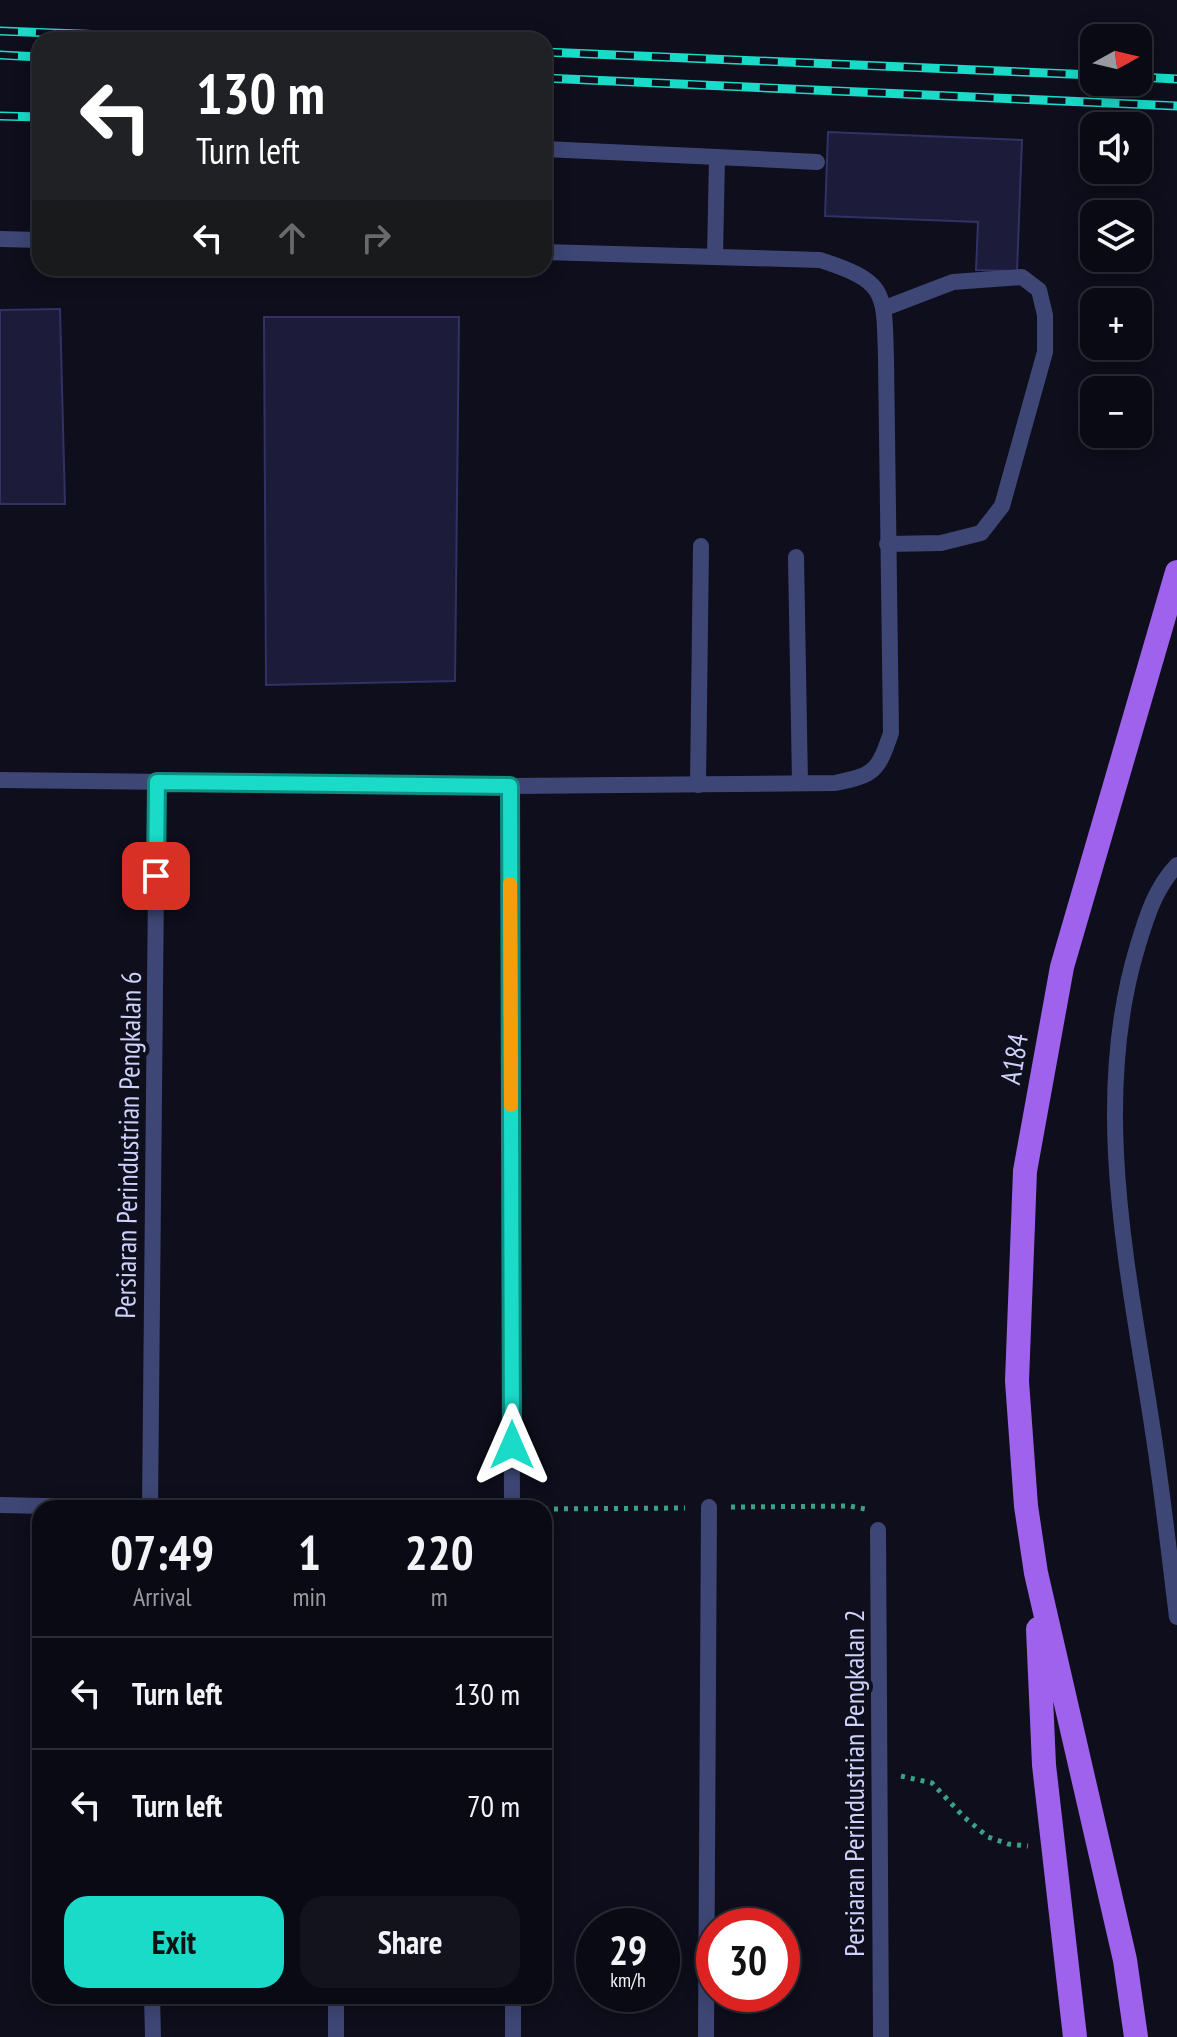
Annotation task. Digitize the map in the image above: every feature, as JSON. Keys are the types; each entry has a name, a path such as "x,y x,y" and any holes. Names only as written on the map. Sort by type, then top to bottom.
{"main road":[{"name":"A184","path":"1036,1573 1026,1506 1017,1381 1025,1171 1062,967 1177,572"},
{"path":"1036,1573 1044,1765 1075,2037"},
{"path":"1036,1573 1125,1960 1136,2037"}],"street":[{"path":"552,149 817,162"},
{"path":"715,257 717,157"},
{"path":"0,239 32,240"},
{"path":"0,780 510,786 835,783 863,778 881,763 891,733 885,308 875,285 850,270 820,260 552,252"},
{"path":"885,308 953,282 1022,277 1039,290 1045,315 1045,352 1002,506 981,533 941,543 887,544"},
{"path":"698,785 701,546"},
{"path":"796,557 800,783"},
{"name":"Persiaran Perindustrian Pengkalan 6","path":"150,1500 157,782"},
{"path":"510,786 512,1500"},
{"path":"1177,865 1163,879 1147,913 1130,969 1119,1047 1114,1134 1130,1288 1153,1427 1177,1617"},
{"path":"0,1505 32,1506"},
{"path":"706,2037 709,1507"},
{"name":"Persiaran Perindustrian Pengkalan 2","path":"878,1530 881,2037"},
{"path":"152,2004 153,2037"},
{"path":"336,2004 336,2037"},
{"path":"513,2004 513,2037"}],"path":[{"path":"879,1776 908,1777 932,1783 988,1837 1008,1844 1052,1848"}],"building":[{"path":"828,132 1022,140 1017,271 976,270 978,222 825,216"},
{"path":"60,309 65,504 0,504 0,310"},
{"path":"264,317 459,317 455,681 266,685"}],"railway":[{"path":"0,31 32,32"},
{"path":"552,52 1080,74"},
{"path":"0,55 32,57"},
{"path":"552,78 1177,106"},
{"path":"1152,78 1177,79"},
{"path":"0,116 32,117"}],"slow traffic":[{"path":"510,884 511,1105"}],"route":[{"path":"156,876 157,782 510,786 512,1445"}]}
